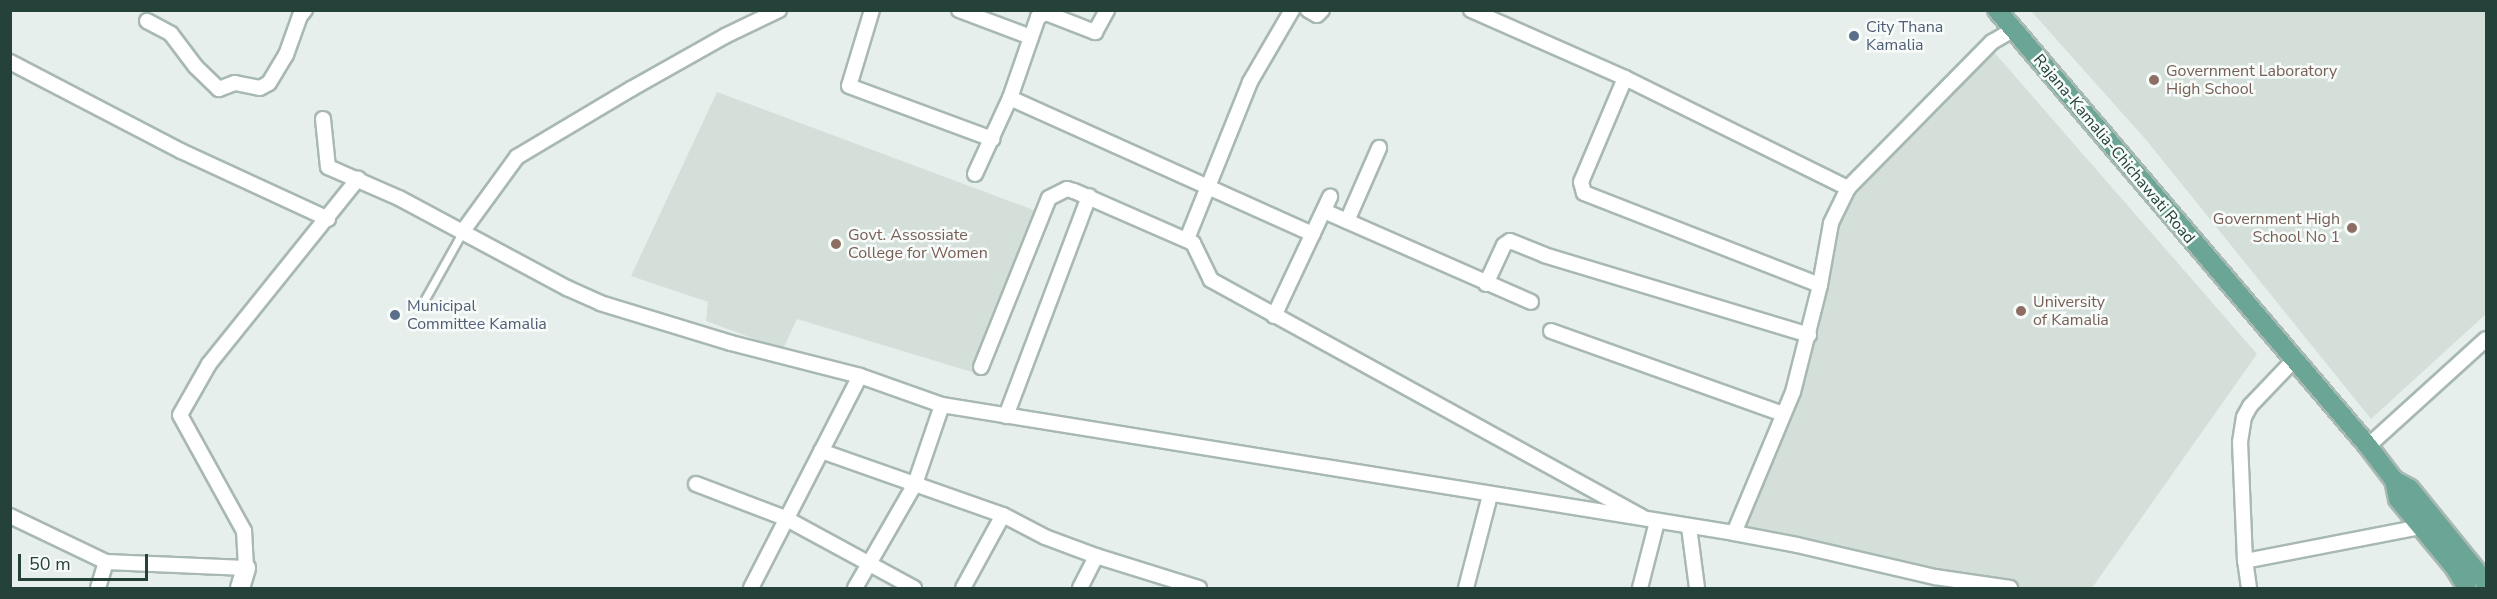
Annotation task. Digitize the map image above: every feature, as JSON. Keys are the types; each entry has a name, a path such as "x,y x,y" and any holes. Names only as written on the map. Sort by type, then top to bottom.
{"main road":[{"name":"Rajana-Kamalia-Chichawati Road","path":"1996,10 2293,361 2368,446 2394,480 2410,489 2476,583"},
{"name":"Rajana-Kamalia-Chichawati Road","path":"2394,480 2398,499 2420,527 2476,583"}],"street":[{"path":"147,21 171,34 196,67 219,89 235,83 260,88 269,83 286,55 300,16 305,10"},
{"path":"463,231 518,158 641,83 725,36 778,10"},
{"path":"872,10 849,86 992,138"},
{"path":"959,10 1031,37"},
{"path":"975,174 1010,98 1041,13 1095,32 1107,10"},
{"path":"1187,239 1250,82 1292,10"},
{"path":"1308,10 1317,15 1322,10"},
{"path":"1471,10 1625,78 1848,188"},
{"path":"1734,533 1793,392 1809,335 1831,223 1848,188 1992,42 2013,30"},
{"path":"10,62 181,151 328,219"},
{"path":"1625,78 1581,183 1584,193 1820,285"},
{"path":"1010,98 1313,234"},
{"path":"323,119 328,167 358,179 463,231 600,303 731,343 860,376 942,405 1654,522 1734,533 1935,577 2010,588"},
{"path":"1347,221 1379,148"},
{"path":"240,588 246,568 244,531 180,415 209,364 358,179"},
{"path":"981,367 1049,198 1067,189 1089,196 1187,239 1196,245 1209,278 1274,316 1654,522"},
{"path":"1006,416 1089,196"},
{"path":"1274,316 1330,196"},
{"path":"1324,211 1531,302"},
{"path":"1486,284 1503,245 1510,241 1544,255 1809,335"},
{"path":"1551,331 1783,414"},
{"path":"2368,446 2487,339"},
{"path":"2249,588 2245,561 2240,442 2244,417 2250,406 2293,361"},
{"path":"751,588 860,376"},
{"path":"855,588 915,484 942,405"},
{"path":"821,451 1003,514 1045,537 1096,556 1199,588"},
{"path":"696,484 785,518 868,566 914,588"},
{"path":"1466,588 1490,495"},
{"path":"963,588 1003,514"},
{"path":"10,516 106,562 246,568"},
{"path":"1640,588 1654,522"},
{"path":"1689,527 1697,588"},
{"path":"2245,561 2420,527"},
{"path":"1080,588 1096,556"},
{"path":"98,588 106,562"}],"lane":[{"path":"425,299 463,231"}],"shaded area":[{"name":"Government High School No 1","path":"2031,11 2486,11 2486,314 2371,419 2147,141"},
{"name":"University of Kamalia","path":"1993,51 2257,354 2092,588 2010,588 1742,529 1817,338 1838,227 1857,191"},
{"name":"Govt. Assossiate College for Women","path":"717,92 1039,212 972,372 797,319 784,347 763,342 706,321 708,302 631,276"}],"place":[{"name":"City Thana Kamalia","path":"1854,36"},
{"name":"Government Laboratory High School","path":"2154,80"},
{"name":"Government High School No 1","path":"2352,228"},
{"name":"Govt. Assossiate College for Women","path":"836,244"},
{"name":"University of Kamalia","path":"2021,311"},
{"name":"Municipal Committee Kamalia","path":"395,315"}]}
